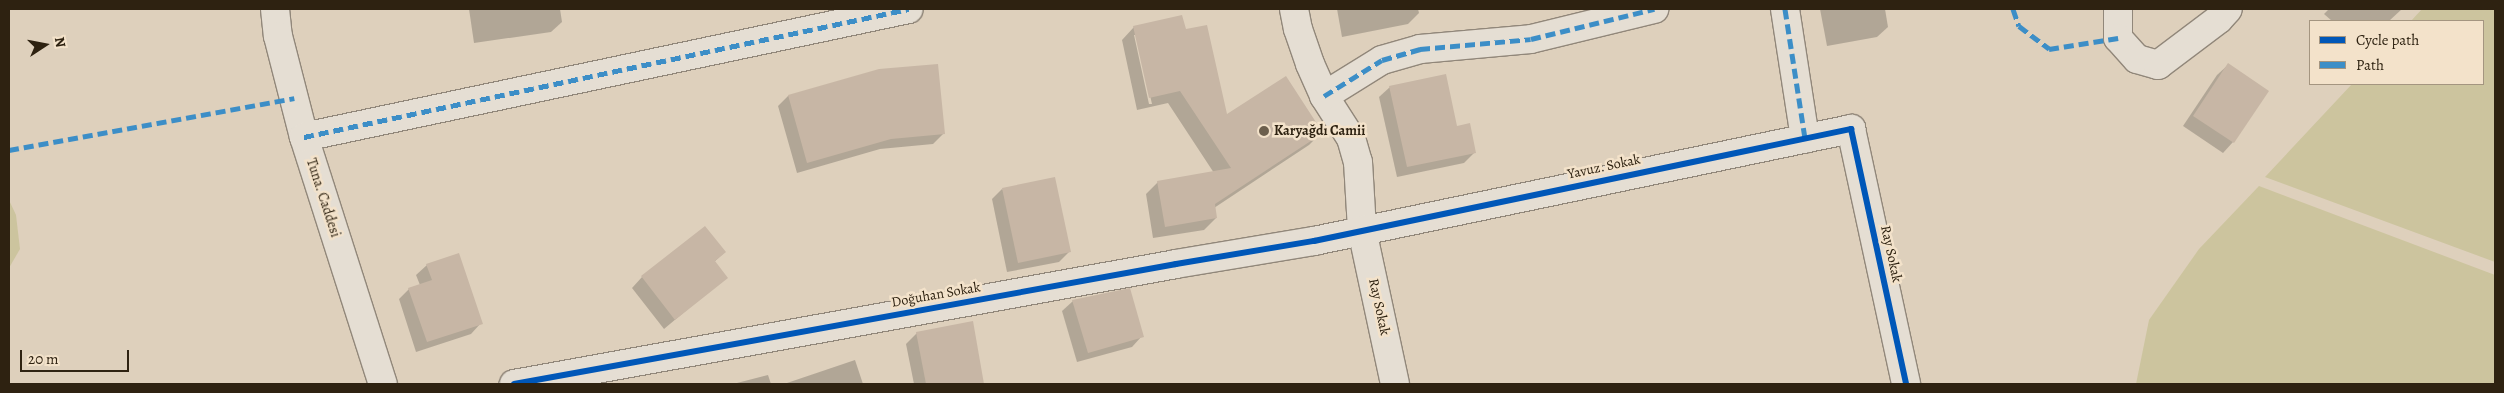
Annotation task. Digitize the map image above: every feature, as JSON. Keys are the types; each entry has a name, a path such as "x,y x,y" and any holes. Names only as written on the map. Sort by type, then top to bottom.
{"street":[{"name":"Tuna. Caddesi","path":"275,9 278,36 304,137 382,384"},
{"path":"304,137 909,9"},
{"name":"Ray Sokak","path":"1294,9 1298,29 1310,64 1324,96 1351,138 1358,162 1362,230 1395,384"},
{"path":"1324,96 1382,60 1420,49 1531,39 1654,9"},
{"path":"1785,9 1805,138"},
{"path":"2118,9 2118,38 2137,59 2158,65 2219,19 2228,9"},
{"name":"Ray Sokak","path":"1851,129 1906,384"},
{"name":"Yavuz. Sokak","path":"1362,230 1851,129"},
{"name":"Doğuhan Sokak","path":"514,384 1176,264 1314,241 1362,230"}],"shaded area":[{"path":"2422,9 2495,9 2495,262 2265,177 2351,85 2484,85 2484,20 2412,20"},
{"path":"2259,186 2495,275 2495,384 2136,384 2149,320 2199,249"},
{"path":"9,200 16,215 20,249 9,268"}],"building":[{"path":"1182,15 1186,29 1207,25 1227,114 1286,76 1323,133 1215,204 1217,218 1165,227 1157,181 1231,168 1180,91 1149,98 1133,26"},
{"path":"2228,63 2269,91 2234,143 2193,116"},
{"path":"938,64 945,134 891,139 807,163 788,95 879,69"},
{"path":"1446,74 1457,126 1470,123 1476,153 1407,167 1389,86"},
{"path":"1055,177 1071,252 1018,263 1002,188"},
{"path":"705,226 726,252 715,261 728,278 675,320 641,276"},
{"path":"459,253 483,324 427,342 408,288 432,280 426,264"},
{"path":"1130,288 1144,337 1088,353 1072,300"},
{"path":"973,321 984,384 926,384 916,332"}],"marked path":[{"path":"304,137 909,9"},
{"path":"1324,96 1382,60 1420,49 1531,39 1654,9"},
{"path":"1785,9 1805,138"},
{"path":"2013,9 2019,26 2049,49 2118,38"},
{"path":"9,150 294,98"}],"cycle path":[{"path":"514,384 1176,264 1314,241 1851,129 1906,384"}],"place":[{"name":"Karyağdı Camii","path":"1264,131"}]}
